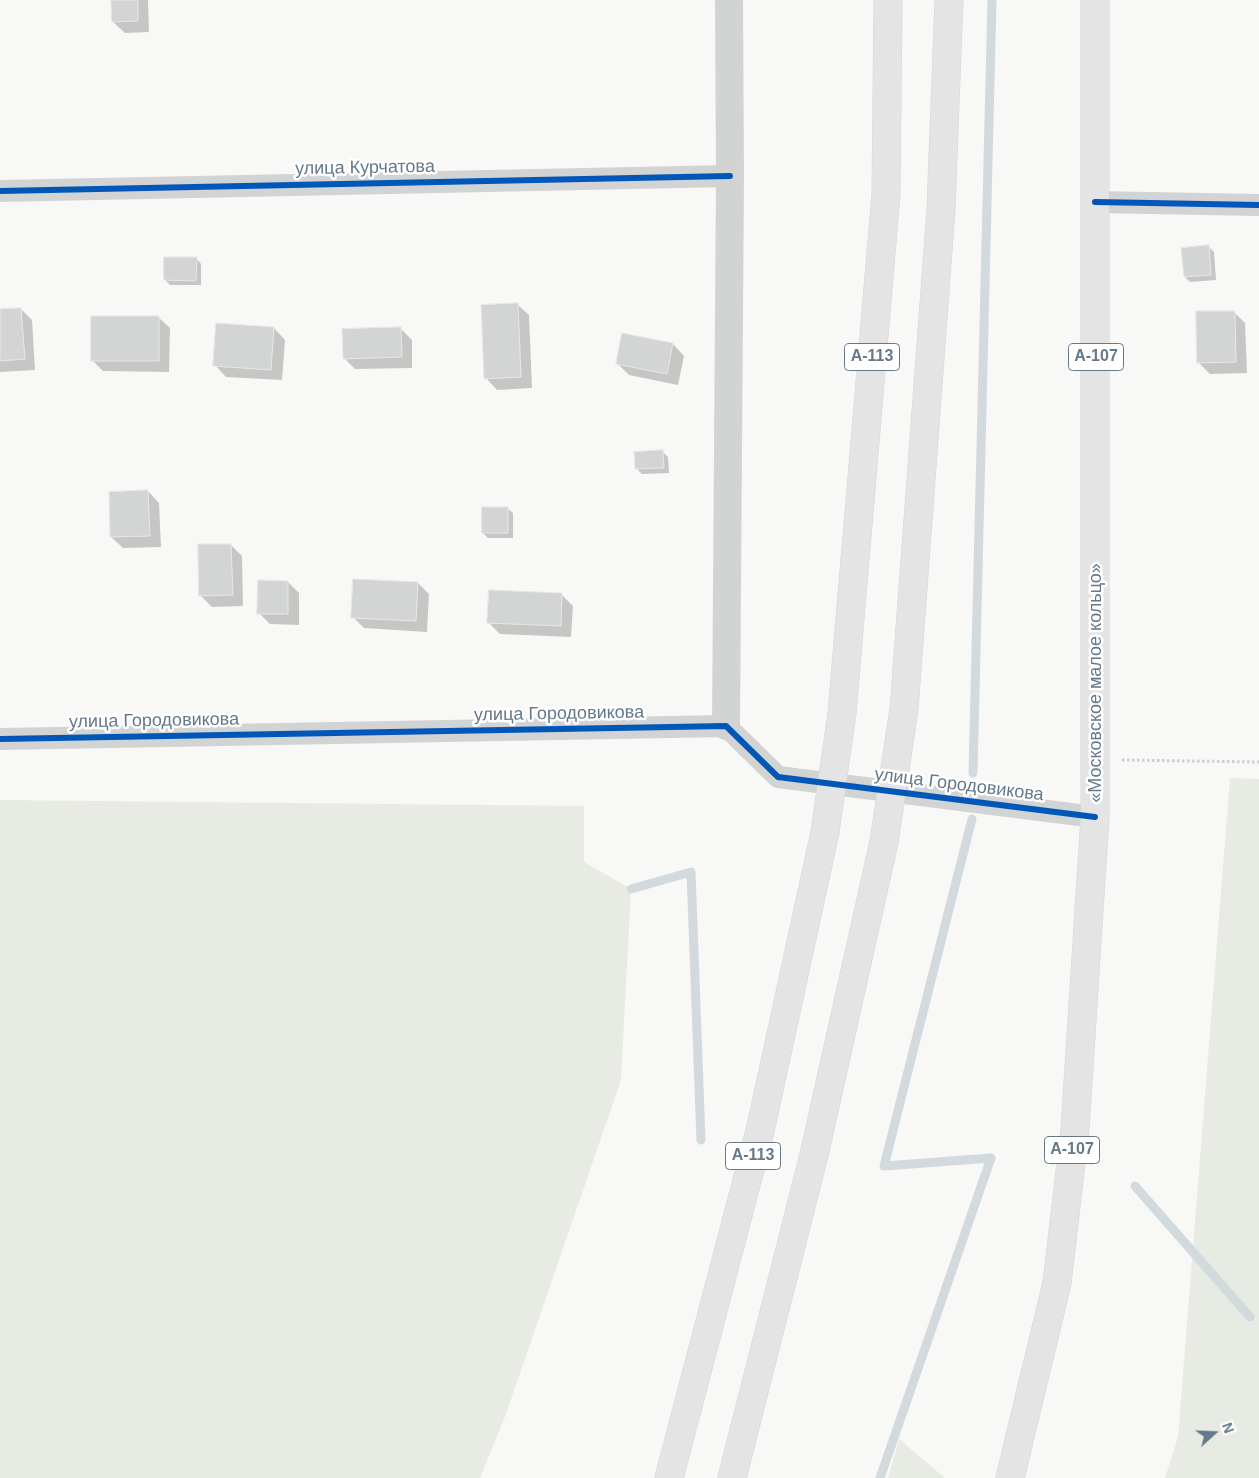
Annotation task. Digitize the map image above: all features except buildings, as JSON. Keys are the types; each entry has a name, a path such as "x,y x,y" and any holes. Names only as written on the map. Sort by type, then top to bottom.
{"highway":[{"name":"А-113","path":"669,1478 760,1131 825,832 842,712 886,194 888,0"},
{"path":"732,1478 814,1155 884,842 904,709 941,209 949,0"},
{"name":"«Московское малое кольцо»","path":"1010,1478 1057,1283 1075,1129 1095,817 1095,0"}],"street":[{"path":"726,726 730,176 729,0"},
{"name":"улица Курчатова","path":"0,191 730,176"},
{"path":"1096,202 1259,205"},
{"name":"улица Городовикова","path":"0,739 726,726 778,777 1095,817"}],"path":[{"path":"1096,760 1259,762"}],"shaded area":[{"path":"1230,778 1259,779 1259,1478 1165,1478 1178,1437"},
{"path":"0,800 584,806 584,862 631,889 621,1080 506,1414 480,1478 0,1478"},
{"path":"899,1439 945,1478 888,1478"}],"waterway":[{"path":"973,773 992,0"},
{"path":"880,1478 991,1158 884,1166 972,819"},
{"path":"631,889 691,872 701,1140"},
{"path":"1135,1186 1250,1317"}],"cycle path":[{"path":"0,191 730,176"},
{"path":"1095,202 1259,205"},
{"path":"0,739 726,726 778,777 1095,817"}]}
